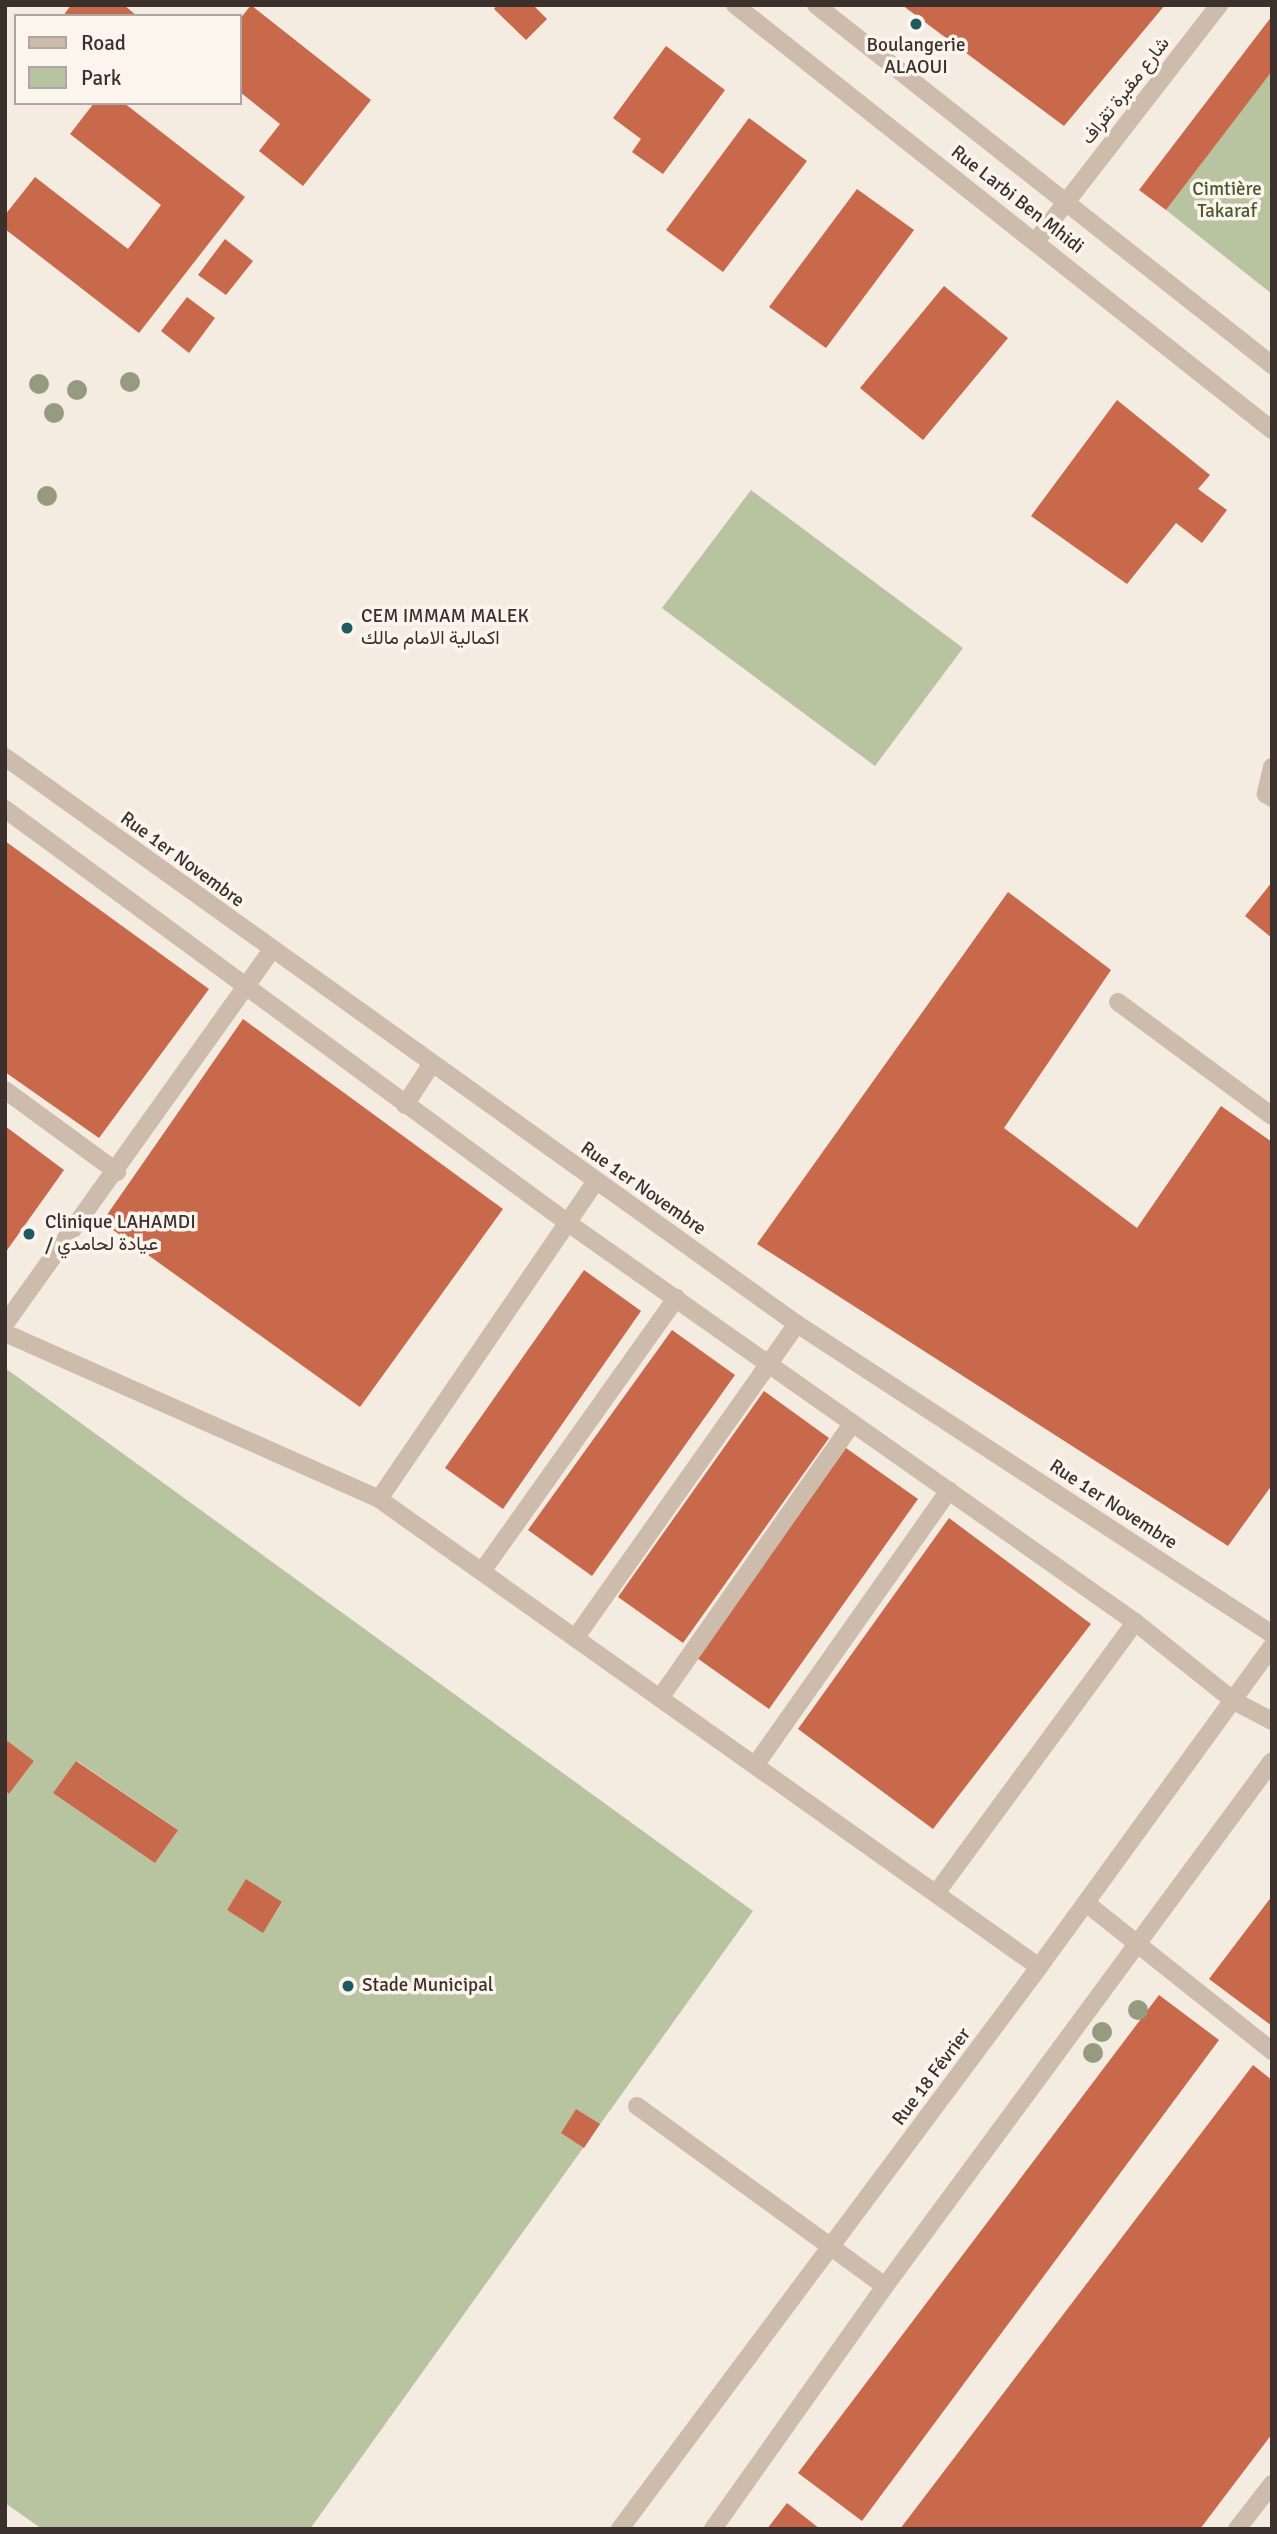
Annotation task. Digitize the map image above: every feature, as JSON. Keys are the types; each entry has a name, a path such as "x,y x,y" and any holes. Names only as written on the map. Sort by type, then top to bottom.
{"street":[{"name":"Rue Larbi Ben Mhidi","path":"735,5 1272,430"},
{"name":"Rue Larbi Ben Mhidi","path":"817,5 1272,365"},
{"name":"شارع مقبرة تقراف","path":"1036,241 1219,5"},
{"name":"Rue 1er Novembre","path":"5,757 271,951 797,1324 1272,1634"},
{"path":"1272,767 1266,794 1272,798"},
{"path":"5,809 244,988 568,1223 1135,1622 1234,1701 1272,1721"},
{"path":"5,1324 117,1172 271,951"},
{"path":"1118,1002 1272,1116"},
{"path":"405,1105 431,1065"},
{"path":"5,1090 117,1172"},
{"path":"379,1499 595,1182"},
{"path":"483,1570 676,1298"},
{"path":"576,1637 797,1324"},
{"path":"5,1333 379,1499 483,1570 1039,1967"},
{"path":"660,1698 852,1424"},
{"path":"756,1764 949,1490"},
{"path":"937,1892 1135,1622"},
{"name":"Rue 18 Février","path":"620,2529 1039,1967 1272,1646"},
{"path":"713,2529 885,2286 1272,1760"},
{"path":"1086,1903 1272,2051"},
{"path":"637,2106 885,2286"},
{"path":"1237,2529 1272,2484"}],"green space":[{"name":"Cimtière Takaraf","path":"1272,70 1272,294 1166,210"},
{"path":"751,490 963,648 875,766 662,608"},
{"name":"Stade Municipal","path":"5,1368 753,1911 310,2529 42,2529 5,2503 5,1791 9,1794 34,1761 5,1739","holes":["77,1761 177,1829 178,1830 53,1793","246,1880 282,1903 263,1932 227,1910"]}],"building":[{"path":"71,5 124,5 135,14 64,14"},
{"path":"251,5 371,100 303,186 259,151 280,124 242,94 242,16"},
{"path":"497,5 533,5 547,19 526,40 494,9"},
{"path":"902,5 1165,5 1064,126"},
{"path":"1272,16 1272,71 1166,210 1139,190"},
{"path":"666,46 725,90 663,174 632,152 641,139 613,118"},
{"path":"92,105 127,105 245,197 139,333 5,229 5,215 35,177 128,249 161,205 70,134"},
{"path":"749,118 807,161 723,272 666,230"},
{"path":"857,189 914,230 826,348 769,307"},
{"path":"225,239 253,261 226,295 198,275"},
{"path":"944,286 1008,338 923,440 860,388"},
{"path":"187,297 215,318 189,353 161,331"},
{"path":"1117,400 1210,475 1198,489 1227,510 1202,543 1176,523 1127,584 1031,516"},
{"path":"5,841 209,989 99,1138 5,1072"},
{"path":"1272,882 1272,938 1245,916"},
{"path":"1008,892 1111,970 1004,1128 1137,1228 1221,1106 1272,1142 1272,1485 1228,1546 757,1244"},
{"path":"243,1019 503,1209 360,1407 102,1222"},
{"path":"5,1126 64,1170 5,1253"},
{"path":"584,1270 641,1311 503,1509 445,1468"},
{"path":"672,1330 735,1375 592,1576 528,1530"},
{"path":"764,1391 829,1438 683,1643 618,1597"},
{"path":"846,1448 918,1499 769,1709 697,1658"},
{"path":"949,1518 1091,1624 933,1829 798,1729"},
{"path":"5,1739 34,1761 9,1794 5,1791"},
{"path":"76,1761 178,1830 155,1863 53,1793"},
{"path":"246,1879 282,1902 263,1933 227,1910"},
{"path":"1272,1896 1272,2026 1209,1979"},
{"path":"1159,1995 1219,2040 862,2521 798,2473"},
{"path":"1253,2065 1272,2080 1272,2434 1200,2529 900,2529"},
{"path":"576,2109 600,2124 584,2148 561,2133"},
{"path":"787,2503 820,2529 767,2529"}],"place":[{"name":"Boulangerie ALAOUI","path":"916,24"},
{"name":"CEM IMMAM MALEK اكمالية الامام مالك","path":"347,628"},
{"name":"Clinique LAHAMDI / عيادة لحامدي","path":"29,1234"},
{"name":"Stade Municipal","path":"348,1986"}]}
